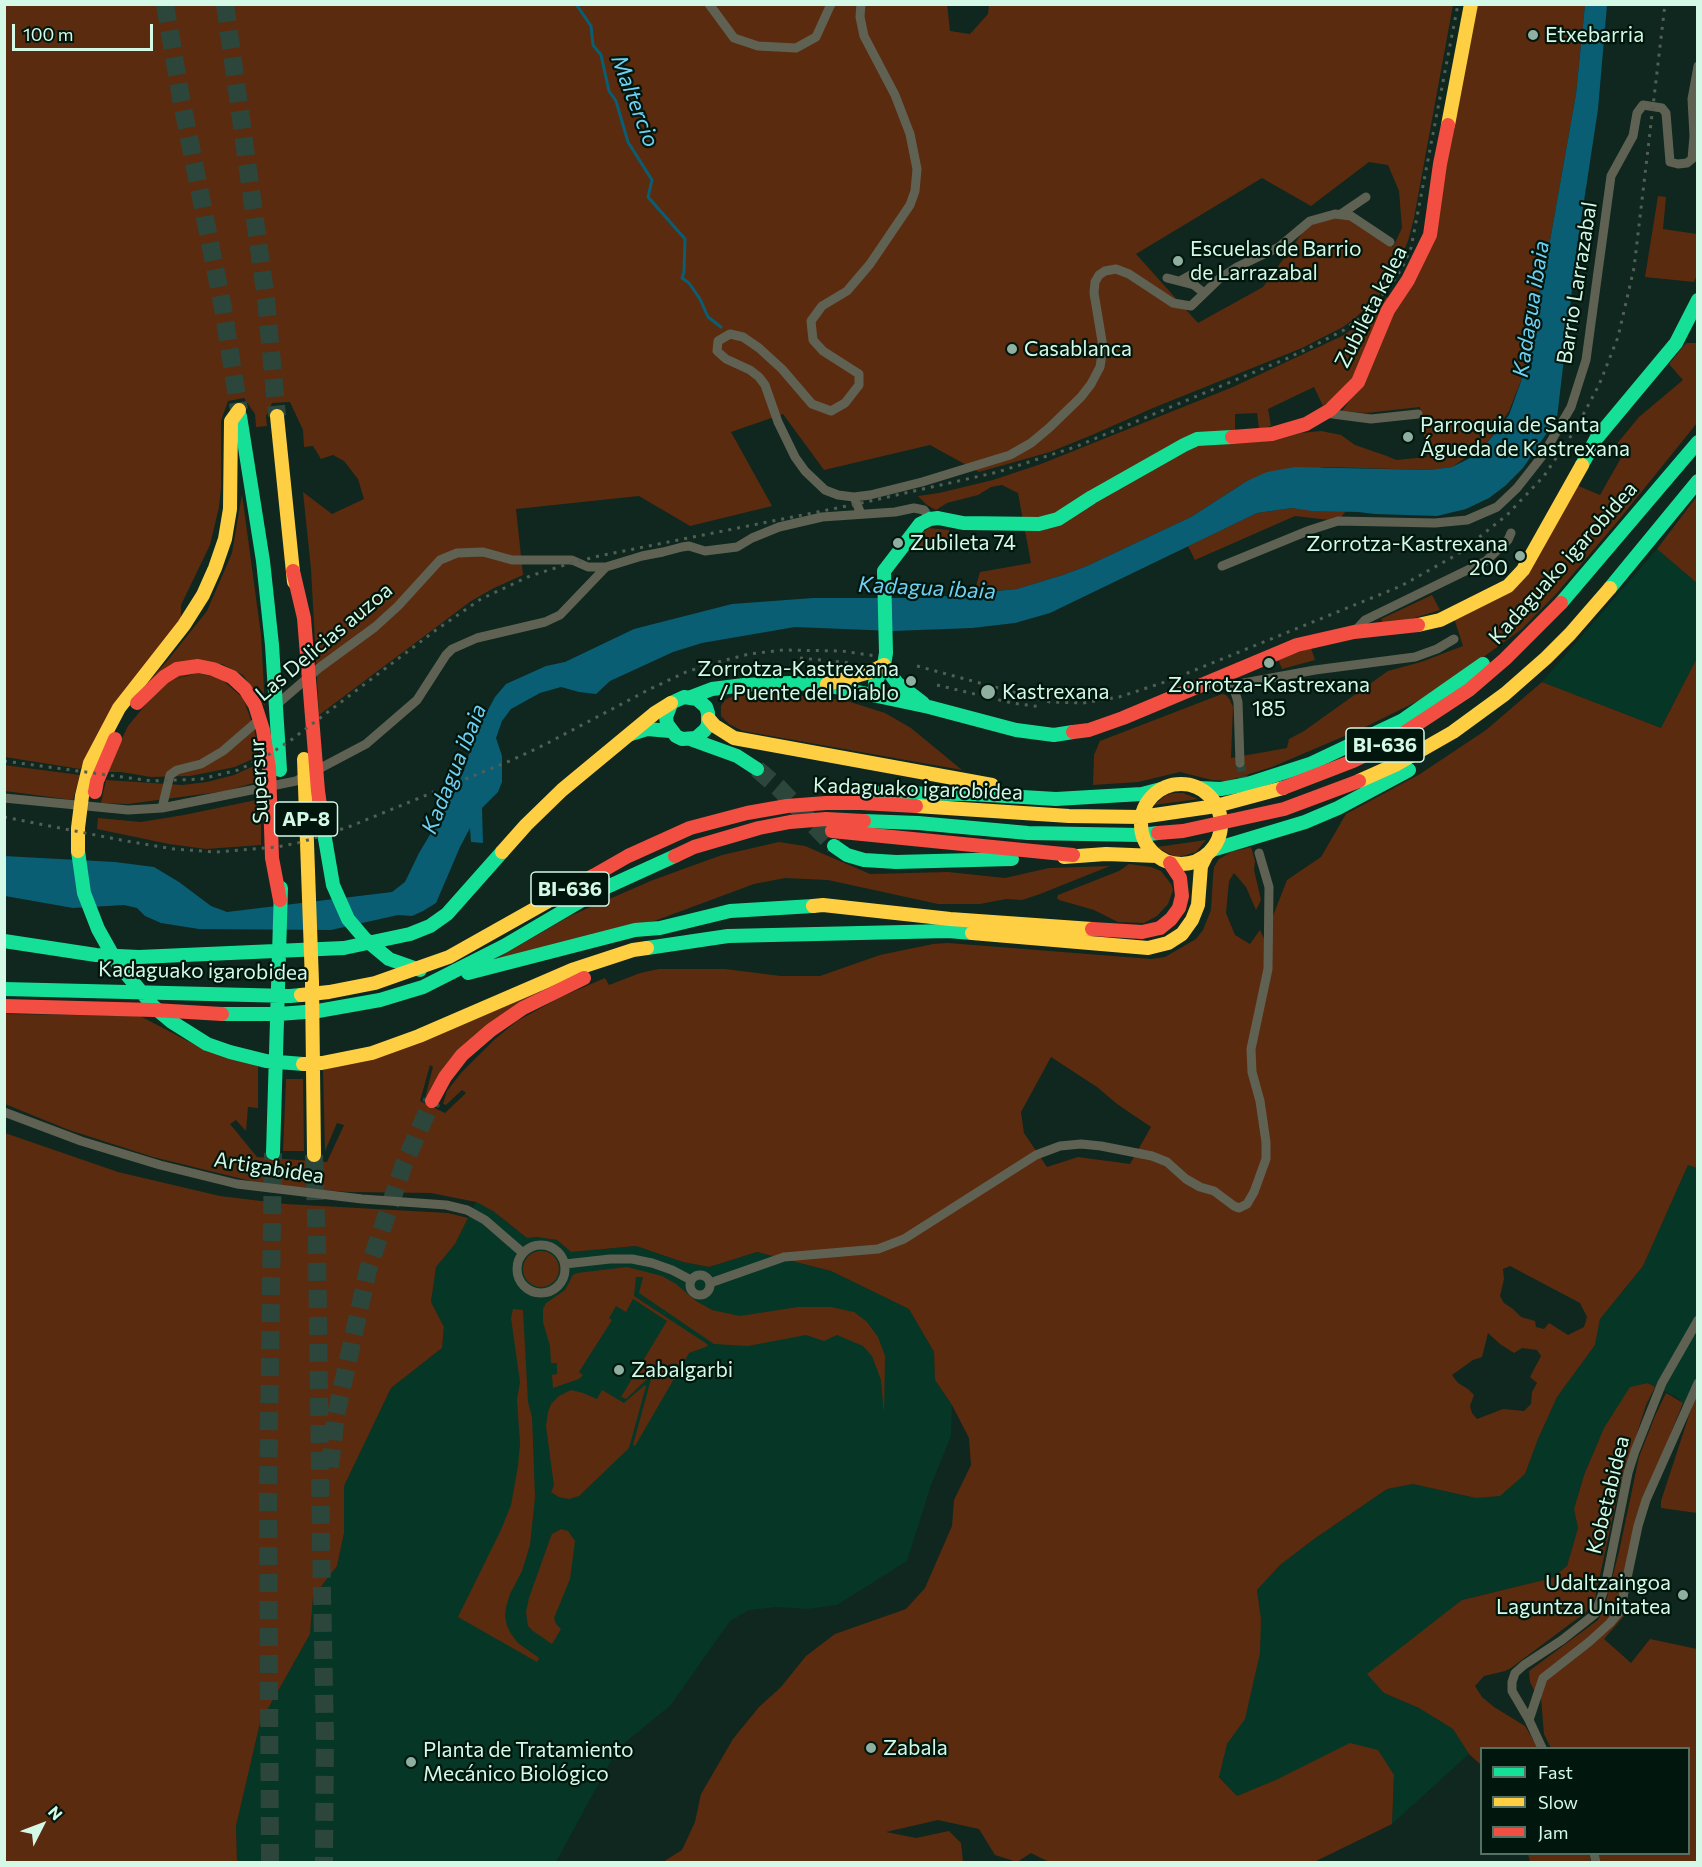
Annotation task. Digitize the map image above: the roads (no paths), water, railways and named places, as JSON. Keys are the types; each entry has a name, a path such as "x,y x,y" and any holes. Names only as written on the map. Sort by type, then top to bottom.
{"main road":[{"name":"Zubileta kalea","path":"930,519 938,518 963,523 1039,524 1058,519 1092,497 1197,439 1272,434 1306,424 1341,400 1358,382 1388,310 1408,280 1430,235 1440,164 1471,4"},
{"path":"4,941 96,956 139,957 344,948 410,934 430,926 447,914 526,825 561,790 624,737 655,713 671,704 684,697 691,697 712,689 790,683 825,685 929,707 1026,732 1070,734 1123,718 1234,676 1297,645 1354,632 1425,624 1440,620 1508,586 1517,578 1534,552 1596,439 1676,343 1698,300"},
{"name":"Supersur","path":"140,691 203,595 215,568 225,539 230,509 231,420 239,410 263,561 272,645 279,750 282,831 273,1153"},
{"name":"AP-8","path":"278,416 293,565 302,718 312,982 314,1155"},
{"name":"Kadaguako igarobidea","path":"4,989 290,996 329,992 375,983 449,957 628,856 690,828 747,813 787,806 878,804 1069,816 1141,817 1183,812 1238,801 1308,781 1384,746 1469,690 1528,637 1571,593 1698,442"},
{"name":"Kadaguako igarobidea","path":"4,1006 279,1014 318,1011 380,1000 423,987 464,968 596,892 694,847 759,828 790,822 826,819 918,823 1028,833 1140,834 1183,831 1284,809 1359,782 1397,764 1453,732 1490,705 1526,676 1570,634 1698,481"},
{"path":"874,695 874,683 885,659 884,571 920,524 930,519"},
{"path":"293,565 304,618 318,791 329,869 341,905 365,939 390,959 435,974 459,975 635,930 660,928 730,911 823,905 950,919 1142,932 1160,928 1172,919 1179,908 1182,896 1180,878 1170,863 1153,853 1144,841 1140,821 1147,802 1161,789"},
{"path":"690,828 713,813 780,798 888,792 1056,799 1142,794 1180,784 1221,789 1248,784 1310,764 1403,720 1506,648 1528,637"},
{"path":"825,685 870,672 885,659"},
{"path":"885,659 897,683 929,707"},
{"path":"280,900 272,858 269,768 263,730 255,705 246,689 232,677 198,666 177,669 140,691 119,708 90,763 82,796 78,828 78,851 84,893 98,929 117,963 144,996 172,1022 207,1044 263,1052 295,1055 345,1050 417,1031 572,970 633,950 728,936 948,931 1148,948 1168,943 1182,934 1192,920 1198,905 1201,866 1212,849 1221,825 1213,800 1199,788"},
{"path":"1170,863 1192,863 1212,849 1305,822 1338,808 1401,775 1455,743 1480,725 1508,702 1526,676"},
{"path":"690,739 701,735 715,702 735,687"},
{"path":"691,697 702,702 709,716 721,730 734,738 1010,789 1082,791 1098,796"},
{"path":"671,704 666,717 670,730 676,736 737,756 757,769"},
{"path":"624,737 647,729 670,730"},
{"path":"725,838 791,832 836,831 1073,855"},
{"path":"834,846 847,855 864,860 896,862 1153,853"},
{"path":"417,1031 549,968 631,941 660,928"},
{"path":"432,1101 445,1077 462,1055 491,1030 523,1008 577,980 637,960 660,946"}],"street":[{"path":"709,4 734,38 758,46 795,48 816,37 831,4"},
{"path":"861,4 860,17 864,36 895,95 910,134 917,169 915,191 910,205 870,264 847,291 822,306 811,321 813,340 823,351 859,374 859,385 845,403 831,411 812,404 782,369 743,337 730,334 718,342 717,351 726,359 750,370 759,377 765,385 778,422 805,471 825,490 838,495 854,497 870,495 1010,455 1031,443 1049,428 1081,398 1092,384 1100,367 1103,347 1094,293 1095,282 1105,271 1116,269 1129,274 1173,303 1191,306 1220,279 1237,267 1279,247 1310,221 1341,214 1366,197"},
{"name":"Barrio Larrazabal","path":"1221,566 1338,521 1435,523 1467,519 1497,507 1517,488 1543,455 1571,407 1586,360 1611,176 1633,136 1637,113 1643,105 1662,108 1666,113 1670,162 1687,163 1692,159 1694,136 1692,99 1698,66"},
{"path":"1341,214 1351,216 1390,242"},
{"path":"1180,281 1198,271"},
{"path":"1167,278 1194,285 1204,293"},
{"path":"1325,413 1371,419 1418,414"},
{"path":"854,497 861,514"},
{"name":"Las Delicias auzoa","path":"162,808 170,775 177,770 201,764 223,751 318,668 375,627 398,606 440,560 457,553 483,552 512,560 572,560 588,567 606,567 642,555 682,547 689,546 705,550 737,548 752,538 779,527 822,517 895,512 914,508 924,510 930,519"},
{"path":"1354,632 1365,620 1486,561 1508,540 1511,533"},
{"name":"Las Delicias auzoa","path":"4,798 128,810 162,808 296,781 366,744 417,700 452,648 477,638 537,624 560,615 606,567"},
{"path":"1240,763 1238,702 1234,676 1315,670 1415,657 1437,649 1454,639"},
{"path":"710,1283 784,1257 878,1249 887,1246 904,1239 1036,1155 1060,1146 1081,1144 1101,1146 1152,1156 1167,1162 1186,1179 1214,1191 1234,1206 1239,1208 1247,1204 1266,1159 1266,1142 1260,1101 1252,1072 1251,1049 1269,969 1269,887 1259,853"},
{"name":"Artigabidea","path":"4,1112 81,1141 160,1166 237,1185 446,1205 468,1210 485,1220 523,1253"},
{"path":"536,1246 551,1247 562,1257 565,1264 563,1280 551,1291 536,1293 526,1287 518,1276 517,1268 523,1253 536,1246"},
{"path":"565,1264 632,1259 672,1270 691,1280"},
{"path":"696,1275 703,1275 710,1283 707,1293 698,1295 690,1289 691,1280 696,1275"},
{"name":"Kobetabidea","path":"1541,1747 1512,1691 1515,1673 1595,1614 1605,1587 1621,1505 1635,1451 1662,1383 1698,1320"},
{"path":"1529,1720 1543,1678 1589,1642 1620,1611 1638,1526 1646,1500 1698,1383"}],"water":[{"path":"1585,5 1607,5 1598,109 1577,247 1557,418 1523,468 1489,498 1466,509 1437,516 1312,511 1292,508 1257,513 1050,613 1015,623 972,628 893,631 795,627 702,643 673,652 610,681 596,694 561,687 540,693 511,709 502,721 496,738 502,756 502,782 498,792 482,808 483,843 471,842 470,828 436,903 412,916 398,915 331,930 199,929 161,923 145,916 137,908 124,905 73,908 5,896 4,856 115,862 154,867 211,906 227,912 392,892 405,882 444,811 464,771 475,734 495,697 506,684 546,666 565,662 634,629 732,604 813,598 926,598 1017,589 1087,566 1191,517 1247,481 1267,472 1295,467 1429,470 1452,467 1472,457 1487,443 1509,415 1524,373 1576,94"}],"waterway":[{"name":"Maltercio","path":"576,4 591,26 593,45 601,55 609,91 616,101 628,142 652,180 648,197 685,239 682,278 689,283 700,299 708,317 721,327"}],"tunnel":[{"path":"165,4 181,98 223,308 239,410"},
{"path":"225,4 266,299 277,416"},
{"path":"1240,763 1245,786"},
{"path":"757,769 778,787 834,846"},
{"path":"330,1467 336,1415 368,1270 404,1164 432,1101"},
{"path":"270,1862 268,1495 273,1153"},
{"path":"314,1155 325,1737 324,1862"}],"railway":[{"path":"4,761 152,781 201,779 238,770 265,757 291,740 436,630 481,599 530,576 599,556 857,504 998,472 1075,447 1288,358 1344,330 1363,316 1391,285 1411,248 1458,4"},
{"path":"917,666 1050,702 1083,703 1119,697 1168,681 1401,586 1458,554 1507,515 1544,476 1575,430 1599,385 1618,337 1634,268 1665,4"},
{"path":"4,817 174,849 216,852 277,847 302,842 351,826 512,760 650,689 686,672 714,663 749,654 783,650 842,651 876,656"},
{"path":"800,658 851,663"},
{"path":"937,685 1012,703 1042,707"}],"place":[{"name":"Etxebarria","path":"1533,35"},
{"name":"Escuelas de Barrio de Larrazabal","path":"1178,261"},
{"name":"Casablanca","path":"1012,349"},
{"name":"Parroquia de Santa Águeda de Kastrexana","path":"1408,437"},
{"name":"Zubileta 74","path":"898,543"},
{"name":"Zorrotza-Kastrexana 200","path":"1520,556"},
{"name":"Zorrotza-Kastrexana 185","path":"1269,663"},
{"name":"Zorrotza-Kastrexana / Puente del Diablo","path":"911,681"},
{"name":"Kastrexana","path":"988,692"},
{"name":"Zabalgarbi","path":"619,1370"},
{"name":"Udaltzaingoa Laguntza Unitatea","path":"1683,1595"},
{"name":"Zabala","path":"871,1748"},
{"name":"Planta de Tratamiento Mecánico Biológico","path":"411,1762"}],"water label":[{"name":"Kadagua ibaia","path":"1531,309"},
{"name":"Kadagua ibaia","path":"927,588"},
{"name":"Kadagua ibaia","path":"454,769"}]}
